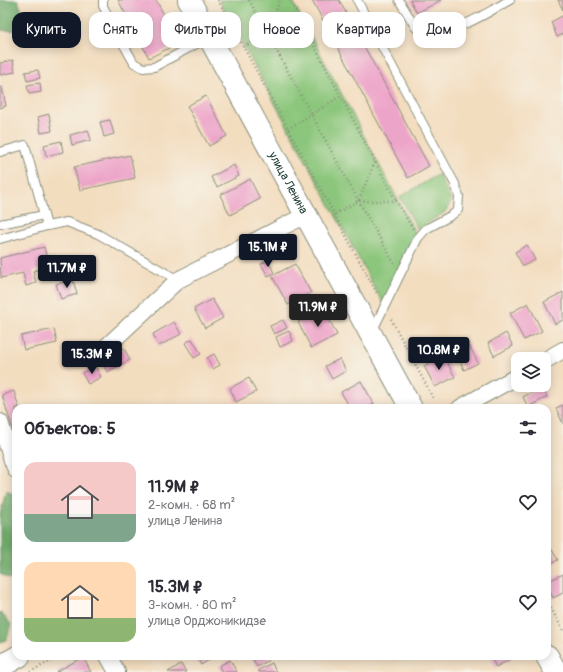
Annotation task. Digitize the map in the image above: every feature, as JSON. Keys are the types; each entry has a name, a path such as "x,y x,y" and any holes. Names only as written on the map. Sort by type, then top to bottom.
{"street":[{"name":"улица Ленина","path":"189,0 195,12"},
{"name":"улица Ленина","path":"215,48 409,404"},
{"path":"107,346 178,280 306,215"},
{"path":"551,357 563,350"},
{"path":"467,404 511,380"},
{"path":"0,422 12,460"},
{"path":"0,667 12,660"},
{"path":"110,660 117,672"},
{"path":"549,660 556,672"}],"lane":[{"path":"103,0 103,6 134,63 143,68 154,67 189,48"},
{"path":"357,0 455,184 459,196 458,210 452,215 426,228 418,238 371,335"},
{"path":"399,0 416,28 430,31 458,27 510,0"},
{"path":"0,152 25,145 47,226"},
{"path":"0,224 44,215"},
{"path":"0,239 67,222 98,234 178,280"}],"path":[{"path":"218,0 335,214 433,398"},
{"path":"249,0 256,12"},
{"path":"275,12 280,0"},
{"path":"290,0 296,12"},
{"path":"244,47 249,44"},
{"path":"314,46 396,201 418,238"},
{"path":"275,48 358,201 401,274"},
{"path":"288,129 341,96"},
{"path":"358,201 375,161"},
{"path":"335,214 358,201 396,201"},
{"path":"551,608 563,630"},
{"path":"30,672 52,660"}],"green space":[{"path":"0,0 18,0 22,12 12,12 12,30 0,30"},
{"path":"219,0 292,0 298,12 249,12 249,48 314,48 314,42 418,238 385,307 241,41 241,12 225,12"},
{"path":"439,174 451,201 445,212 418,229 400,197"},
{"path":"6,491 12,493 12,580 0,574 0,515"},
{"path":"0,612 11,624 7,639 0,643"}],"building":[{"path":"118,0 156,0 162,12 161,12 161,48 169,48 149,58 144,48 153,48 153,12 124,12"},
{"path":"312,0 339,0 346,12 322,12 322,19"},
{"path":"410,0 441,0 419,12 416,12"},
{"path":"558,0 563,0 563,10"},
{"path":"562,16 563,34 557,37 551,22"},
{"path":"338,48 365,48 429,166 408,178"},
{"path":"13,60 15,72 0,75 0,63"},
{"path":"38,70 40,78 27,81 25,72"},
{"path":"40,83 41,92 29,94 27,85"},
{"path":"0,87 2,87 6,106 0,108"},
{"path":"206,96 227,136 209,146 187,106"},
{"path":"49,114 52,131 41,133 38,117"},
{"path":"110,120 114,134 104,137 100,122"},
{"path":"88,130 91,140 72,145 70,135"},
{"path":"61,141 63,152 46,156 44,145"},
{"path":"130,155 135,178 80,190 74,167"},
{"path":"234,165 239,176 217,187 211,177"},
{"path":"250,179 260,199 230,215 220,195"},
{"path":"527,245 535,260 523,266 515,252"},
{"path":"44,247 49,267 33,271 36,283 26,286 23,273 1,278 0,258"},
{"path":"268,260 274,273 268,276 261,264"},
{"path":"295,264 311,293 288,305 272,276"},
{"path":"73,280 77,294 61,299 56,284"},
{"path":"563,292 563,320 555,324 544,302"},
{"path":"212,299 223,318 205,328 194,309"},
{"path":"528,303 542,331 524,340 510,313"},
{"path":"324,309 337,335 311,348 298,322"},
{"path":"283,320 287,328 274,334 270,326"},
{"path":"174,322 181,334 159,346 153,334"},
{"path":"54,329 57,343 24,350 21,336"},
{"path":"289,331 293,341 280,347 276,337"},
{"path":"506,333 513,346 494,356 488,343"},
{"path":"192,339 201,354 194,358 185,343"},
{"path":"468,343 478,363 464,370 455,350"},
{"path":"124,348 130,360 107,372 101,360"},
{"path":"214,354 220,365 213,369 207,358"},
{"path":"443,355 455,377 435,387 424,366"},
{"path":"340,359 346,371 332,379 325,366"},
{"path":"95,366 101,377 88,384 82,373"},
{"path":"249,378 256,392 236,402 230,388"},
{"path":"361,381 374,404 348,404 341,392"},
{"path":"14,391 18,404 12,404 12,426 2,395"},
{"path":"532,392 544,392 547,397 534,404 526,404 523,397"},
{"path":"563,405 563,424 556,408"},
{"path":"551,548 558,560 551,564"},
{"path":"563,574 563,593 553,598 551,594 551,580"},
{"path":"78,660 85,660 91,672 56,672"},
{"path":"198,660 209,660 201,665"},
{"path":"230,660 237,672 222,672 219,666"},
{"path":"253,660 269,660 257,667"},
{"path":"492,660 509,660 496,667"},
{"path":"272,663 276,672 259,672 258,670"},
{"path":"181,664 186,672 168,672"}]}
